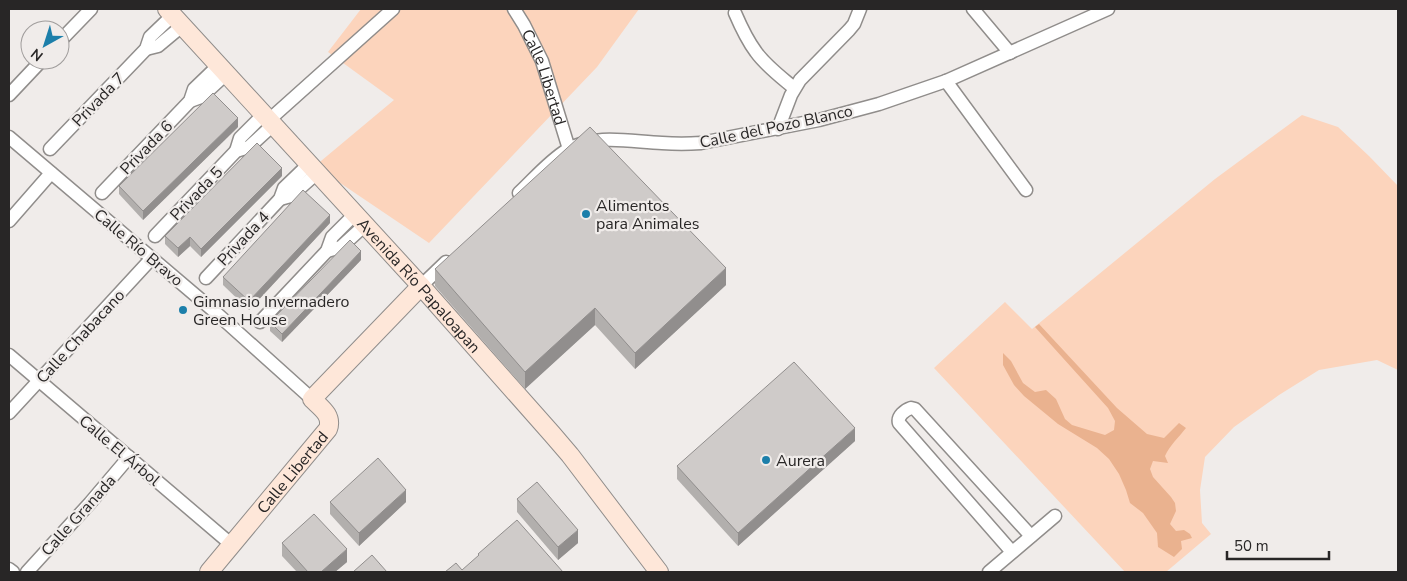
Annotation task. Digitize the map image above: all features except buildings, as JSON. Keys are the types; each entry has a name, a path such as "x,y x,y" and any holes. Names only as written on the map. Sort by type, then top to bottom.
{"main road":[{"name":"Avenida Río Papaloapan","path":"174,17 420,286 564,448 659,572"},
{"path":"312,399 420,286"},
{"name":"Calle Libertad","path":"209,572 328,429 330,420 327,413 312,399"}],"street":[{"path":"70,31 91,9"},
{"name":"Privada 5","path":"155,236 236,151 249,147 269,120 393,9"},
{"name":"Calle Libertad","path":"514,9 542,61 569,149"},
{"path":"778,129 794,88 807,71 849,30 854,24 860,9"},
{"path":"973,9 1010,53"},
{"name":"Calle del Pozo Blanco","path":"512,199 555,159 569,149 589,142 606,139 662,143 700,143 819,120 879,104 946,81 1108,9"},
{"path":"735,14 757,53 766,64 794,88"},
{"name":"Privada 7","path":"50,149 146,49 158,46 174,17"},
{"name":"Privada 6","path":"102,193 190,101 201,97 223,69"},
{"path":"9,95 33,70"},
{"path":"946,81 1026,190"},
{"name":"Calle Río Bravo","path":"9,137 222,317 312,399"},
{"name":"Privada 4","path":"206,278 280,199 291,196 313,168"},
{"path":"9,221 51,173"},
{"path":"260,322 327,251 341,247 360,220"},
{"path":"420,286 456,252"},
{"name":"Calle Chabacano","path":"9,413 152,258"},
{"name":"Calle El Árbol","path":"9,355 232,545"},
{"path":"1012,552 899,423 900,416 908,409 915,409 1031,536"},
{"name":"Calle Granada","path":"27,572 130,457"},
{"path":"989,572 1055,516"},
{"path":"9,569 13,572"}],"shaded area":[{"path":"361,9 639,9 597,67 429,243 315,166 394,100 328,52"},
{"path":"1302,115 1338,127 1398,186 1398,370 1377,360 1319,370 1279,395 1234,427 1205,457 1200,490 1202,523 1211,534 1166,572 1125,572 934,368 1005,302 1032,329 1215,179"},
{"path":"1039,324 1117,408 1147,434 1164,438 1179,423 1186,428 1167,452 1165,456 1168,463 1153,461 1150,469 1153,477 1175,503 1176,511 1170,524 1176,531 1184,530 1192,538 1181,541 1182,549 1174,557 1158,547 1157,533 1143,513 1130,503 1119,474 1109,459 1097,448 1058,424 1024,396 1014,385 1003,365 1003,353 1011,361 1023,383 1035,392 1046,390 1056,399 1065,419 1072,425 1105,435 1114,430 1115,421 1108,408 1035,327"}],"place":[{"name":"Alimentos para Animales","path":"586,214"},
{"name":"Gimnasio Invernadero Green House","path":"183,310"},
{"name":"Aurera","path":"766,460"}]}
